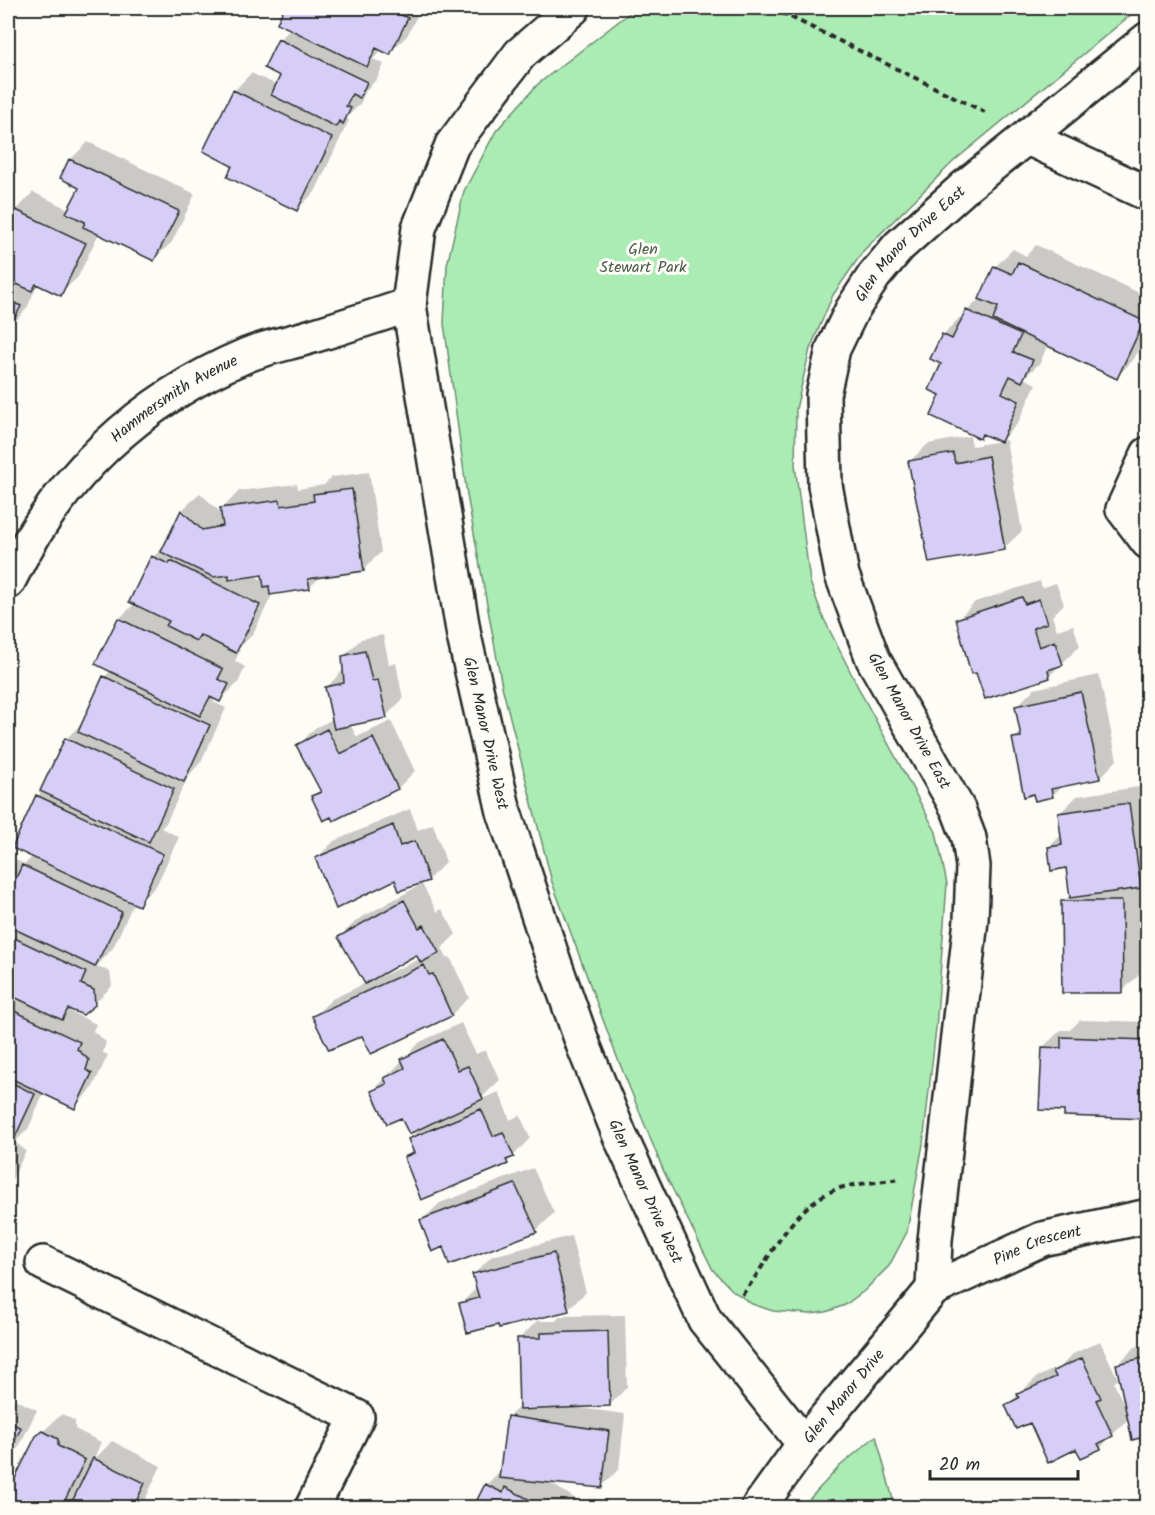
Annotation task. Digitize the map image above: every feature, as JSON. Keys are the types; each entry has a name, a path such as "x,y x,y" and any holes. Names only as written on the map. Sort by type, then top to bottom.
{"street":[{"name":"Glen Manor Drive West","path":"573,8 520,54 452,145 419,228 409,305 467,648 504,812 554,962 584,1047 620,1136 705,1320 804,1444"},
{"name":"Glen Manor Drive East","path":"933,1289 935,1240 970,920 973,866 969,838 958,809 873,658 842,575 825,485 823,394 833,349 852,310 874,276 899,246 966,186 1148,39"},
{"path":"1028,138 1148,194"},
{"name":"Hammersmith Avenue","path":"8,582 21,555 51,507 88,463 131,422 166,398 248,355 409,305"},
{"path":"1148,454 1123,509 1148,542"},
{"name":"Pine Crescent","path":"933,1289 1042,1239 1148,1216"},
{"path":"43,1263 357,1417 312,1508"},
{"name":"Glen Manor Drive","path":"758,1508 804,1444 933,1289"}],"path":[{"path":"772,8 976,106"},
{"path":"742,1295 762,1271 798,1213 839,1188 902,1179"}],"green space":[{"name":"Glen Stewart Park","path":"636,8 1139,8 954,161 864,250 833,295 810,349 796,409 795,465 810,582 823,617 861,693 936,832 947,884 936,1028 923,1144 907,1232 889,1266 864,1291 845,1305 826,1312 810,1314 773,1311 752,1304 732,1290 713,1270 664,1172 615,1052 552,882 502,686 467,495 444,323 447,265 464,191 496,131 538,84"},
{"path":"876,1436 895,1507 802,1507 840,1466"}],"building":[{"path":"284,8 385,8 408,18 390,55 376,48 367,67 277,23"},
{"path":"278,39 367,82 360,98 352,94 346,106 351,108 343,124 339,121 336,127 271,95 280,76 264,68"},
{"path":"233,90 332,138 297,211 227,177 232,166 203,151"},
{"path":"69,159 179,211 154,261 83,227 85,222 66,213 79,188 60,178"},
{"path":"14,209 86,243 61,296 36,284 32,291 8,280 8,222"},
{"path":"1018,262 1144,321 1117,379 993,320 998,307 979,299 994,266 1012,274"},
{"path":"8,293 12,295 9,301 21,306 10,327 8,326"},
{"path":"966,310 1021,335 1013,352 1033,360 1022,382 1010,376 1002,393 1019,401 1001,442 982,434 980,439 931,416 940,395 929,390 941,364 930,359 942,334 952,339"},
{"path":"953,453 955,463 988,456 1005,550 929,563 908,461"},
{"path":"352,489 364,571 308,579 310,589 270,595 269,586 264,587 262,575 229,580 229,575 213,577 161,552 181,510 202,530 223,526 220,508 280,500 281,506 314,501 313,494"},
{"path":"151,556 169,564 171,561 260,605 236,653 200,635 196,641 166,626 169,621 129,602"},
{"path":"1022,597 1025,604 1039,599 1047,623 1033,628 1039,647 1055,641 1063,665 1048,670 1050,678 985,699 976,673 971,674 956,619"},
{"path":"118,618 223,669 218,679 229,684 220,702 210,697 200,716 95,664"},
{"path":"365,651 372,681 378,680 387,718 334,729 325,687 344,683 342,656"},
{"path":"103,676 210,725 184,782 78,732"},
{"path":"1081,692 1100,779 1051,789 1053,797 1035,801 1033,794 1024,797 1012,738 1021,737 1015,706"},
{"path":"327,729 340,754 373,738 398,789 333,821 331,817 323,821 311,796 321,792 296,745"},
{"path":"65,738 174,789 149,842 40,791"},
{"path":"36,795 163,854 139,906 12,848"},
{"path":"1129,803 1141,888 1070,898 1066,868 1051,871 1048,847 1062,845 1058,813"},
{"path":"393,825 400,846 415,841 429,881 399,891 395,880 336,909 315,858"},
{"path":"22,865 122,912 95,967 8,926 8,882 13,885"},
{"path":"404,900 419,928 424,925 439,953 421,963 416,955 365,984 338,937"},
{"path":"1061,901 1122,901 1123,993 1062,993"},
{"path":"8,935 86,972 81,984 94,990 95,1005 83,1015 68,1009 62,1020 8,994"},
{"path":"424,965 429,975 433,974 452,1016 371,1054 362,1036 329,1050 312,1016"},
{"path":"8,1008 80,1042 77,1049 89,1060 86,1070 92,1073 75,1109 8,1077"},
{"path":"1061,1037 1148,1040 1148,1119 1064,1116 1064,1111 1039,1110 1042,1047 1061,1048"},
{"path":"443,1039 458,1070 468,1066 483,1099 409,1134 401,1118 387,1124 371,1091 387,1084 384,1078 405,1068 401,1059"},
{"path":"8,1081 35,1094 10,1148 8,1147"},
{"path":"481,1109 493,1136 503,1132 514,1157 506,1160 508,1164 421,1200 404,1157 414,1153 408,1139"},
{"path":"515,1184 537,1232 449,1265 443,1247 432,1252 420,1220"},
{"path":"554,1253 569,1311 499,1328 498,1325 467,1333 459,1303 479,1298 472,1274"},
{"path":"608,1331 610,1406 519,1410 517,1338 541,1338 541,1333"},
{"path":"1148,1357 1148,1436 1132,1440 1116,1364"},
{"path":"1082,1358 1101,1398 1096,1400 1113,1436 1098,1444 1101,1449 1081,1458 1076,1449 1048,1463 1030,1423 1016,1429 1005,1405 1019,1398 1017,1394 1056,1377 1053,1371"},
{"path":"507,1416 609,1431 602,1488 499,1478"},
{"path":"8,1421 21,1428 8,1454"},
{"path":"43,1431 58,1439 58,1446 85,1460 61,1508 8,1508 8,1492 36,1436"},
{"path":"93,1458 145,1483 133,1508 69,1508"},
{"path":"485,1484 503,1493 505,1487 546,1508 473,1508"}]}
